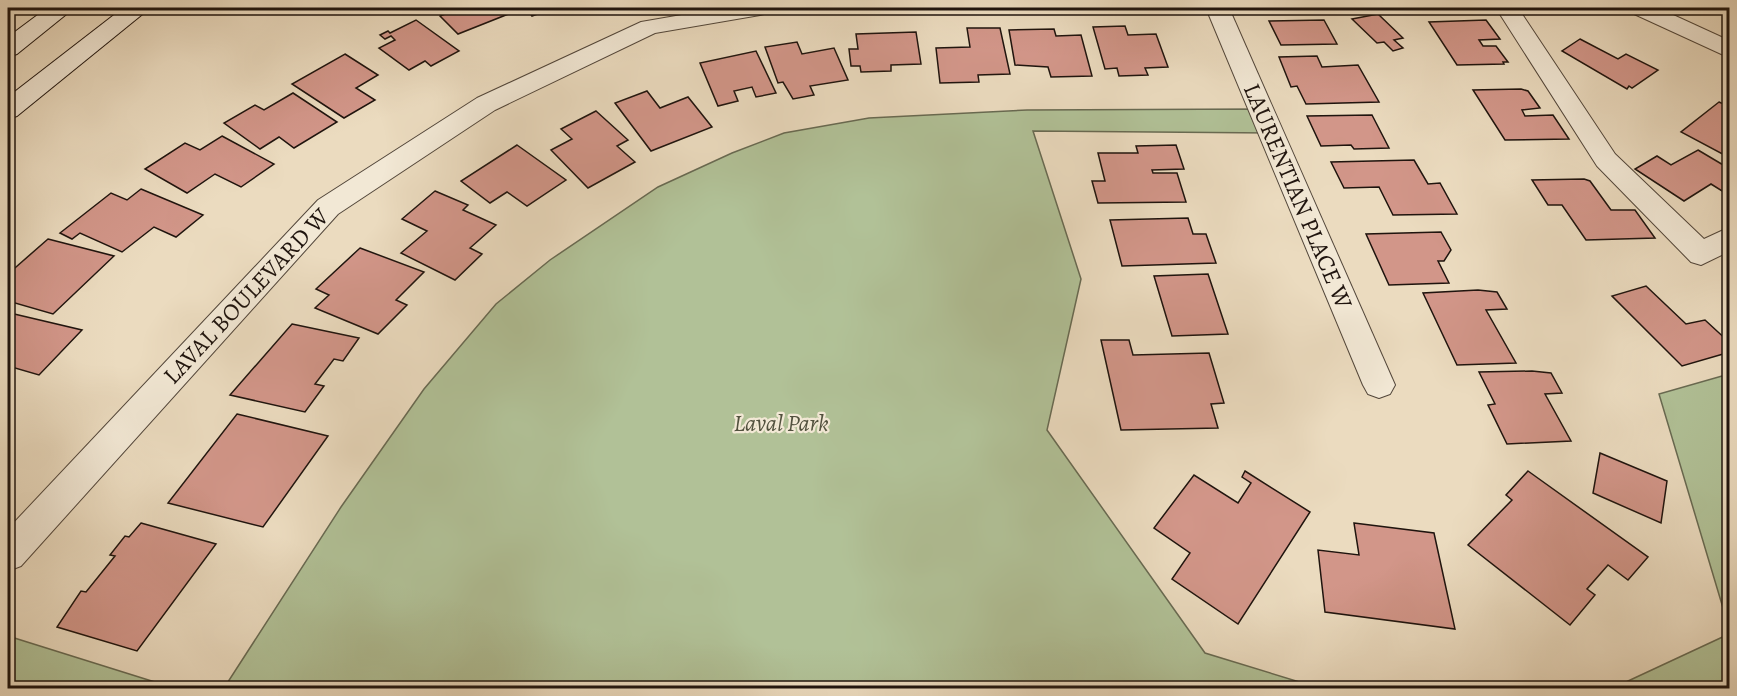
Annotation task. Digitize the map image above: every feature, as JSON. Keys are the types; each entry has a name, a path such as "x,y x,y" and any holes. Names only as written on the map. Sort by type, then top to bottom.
{"main road":[{"path":"8,49 62,8"},
{"path":"47,79 124,8"},
{"path":"8,110 138,8"}],"street":[{"name":"LAVAL BOULEVARD W","path":"8,554 328,207 486,104 649,27 760,8"},
{"name":"LAURENTIAN PLACE W","path":"1217,8 1379,385"},
{"path":"1507,8 1606,160 1701,255 1730,237"},
{"path":"1640,8 1730,51"}],"green space":[{"name":"Laval Park","path":"1261,109 1271,133 1033,131 1081,279 1047,430 1205,653 1319,688 224,688 341,507 424,389 496,304 550,260 658,187 732,153 784,133 869,118 1027,110"},
{"path":"1730,374 1729,628 1659,394"},
{"path":"1729,634 1729,688 1613,688"},
{"path":"8,636 174,688 8,688"}],"building":[{"path":"461,8 505,8 511,13 458,34 440,16"},
{"path":"526,8 554,8 532,16"},
{"path":"554,8 573,8 558,13"},
{"path":"1378,14 1403,38 1394,40 1403,48 1393,51 1384,42 1377,43 1352,19"},
{"path":"416,20 459,51 431,66 425,61 409,70 379,48 395,40 391,36 385,39 380,35 388,31 390,33"},
{"path":"1324,20 1337,44 1281,45 1269,21"},
{"path":"1486,20 1500,39 1479,40 1483,46 1496,46 1508,62 1503,62 1504,64 1457,65 1429,22"},
{"path":"1125,26 1128,35 1156,34 1168,67 1145,68 1148,75 1119,76 1117,68 1105,69 1093,27"},
{"path":"967,28 1000,28 1010,74 978,75 979,82 940,83 936,48 970,47"},
{"path":"1054,29 1056,36 1081,35 1092,76 1051,77 1048,67 1015,65 1009,30"},
{"path":"916,32 921,64 891,65 891,71 861,72 860,66 851,66 849,49 858,49 856,34"},
{"path":"1580,39 1618,59 1626,54 1658,70 1627,89 1562,51"},
{"path":"797,42 802,54 834,48 848,80 810,86 814,95 793,99 783,82 778,83 765,47"},
{"path":"756,51 776,93 756,97 752,87 734,91 738,101 718,106 700,63"},
{"path":"345,54 378,75 356,88 375,100 344,118 292,84"},
{"path":"1317,56 1322,67 1358,65 1379,102 1306,104 1297,86 1291,87 1279,57"},
{"path":"1521,89 1528,91 1540,108 1522,110 1525,116 1553,115 1569,139 1505,140 1473,90"},
{"path":"647,91 660,108 688,97 712,127 651,151 615,103"},
{"path":"293,93 337,122 294,148 279,137 260,149 224,123 255,105 264,110"},
{"path":"1719,102 1730,107 1730,158 1681,132"},
{"path":"596,111 628,140 617,146 635,162 588,188 551,150 572,139 561,129"},
{"path":"1372,115 1389,148 1354,149 1351,145 1321,146 1307,116"},
{"path":"222,136 274,164 241,187 215,174 187,193 145,169 185,143 200,150"},
{"path":"517,145 566,180 527,206 507,192 490,203 461,181"},
{"path":"1176,145 1184,169 1152,170 1153,173 1177,173 1186,202 1098,203 1092,181 1105,181 1098,153 1138,153 1136,146"},
{"path":"1698,150 1730,169 1730,196 1711,184 1684,201 1635,169 1657,156 1671,165"},
{"path":"1414,160 1428,184 1440,183 1457,214 1393,215 1379,187 1344,188 1331,162"},
{"path":"1584,179 1590,181 1611,210 1635,210 1655,238 1586,240 1562,205 1548,205 1532,180"},
{"path":"141,189 203,215 176,237 154,227 122,252 80,233 72,239 60,233 111,193 127,200"},
{"path":"435,191 468,205 463,210 496,225 470,248 482,254 455,280 401,253 427,231 402,219"},
{"path":"1188,218 1193,234 1206,234 1216,263 1122,266 1110,220"},
{"path":"1441,232 1451,250 1444,261 1438,261 1449,283 1389,285 1366,234"},
{"path":"48,239 114,256 53,314 8,301 8,274"},
{"path":"360,248 424,272 396,300 407,305 378,334 315,308 329,295 316,289"},
{"path":"1208,274 1228,334 1172,336 1154,276"},
{"path":"1646,286 1686,324 1705,320 1730,343 1730,346 1726,346 1730,352 1682,366 1612,296"},
{"path":"1478,290 1497,292 1507,309 1486,310 1516,363 1457,365 1423,293"},
{"path":"10,313 82,330 39,375 8,366 8,316"},
{"path":"292,324 359,338 343,361 334,359 315,384 324,386 305,412 230,395"},
{"path":"1101,340 1129,340 1133,355 1209,353 1224,403 1211,404 1218,428 1121,430"},
{"path":"1479,372 1551,373 1562,393 1545,394 1571,441 1507,444 1488,405 1495,404"},
{"path":"237,414 328,436 263,527 168,503"},
{"path":"1600,453 1667,481 1661,523 1593,493"},
{"path":"1245,471 1310,512 1238,624 1172,579 1190,553 1154,528 1194,475 1238,503 1251,483 1242,477"},
{"path":"1528,471 1648,557 1628,580 1608,565 1587,589 1595,595 1570,625 1468,545 1512,500 1506,495"},
{"path":"141,523 216,544 137,651 57,627 81,591 86,592 115,556 110,555 125,536 129,537"},
{"path":"1354,523 1434,533 1455,629 1325,612 1318,550 1359,555"}]}
